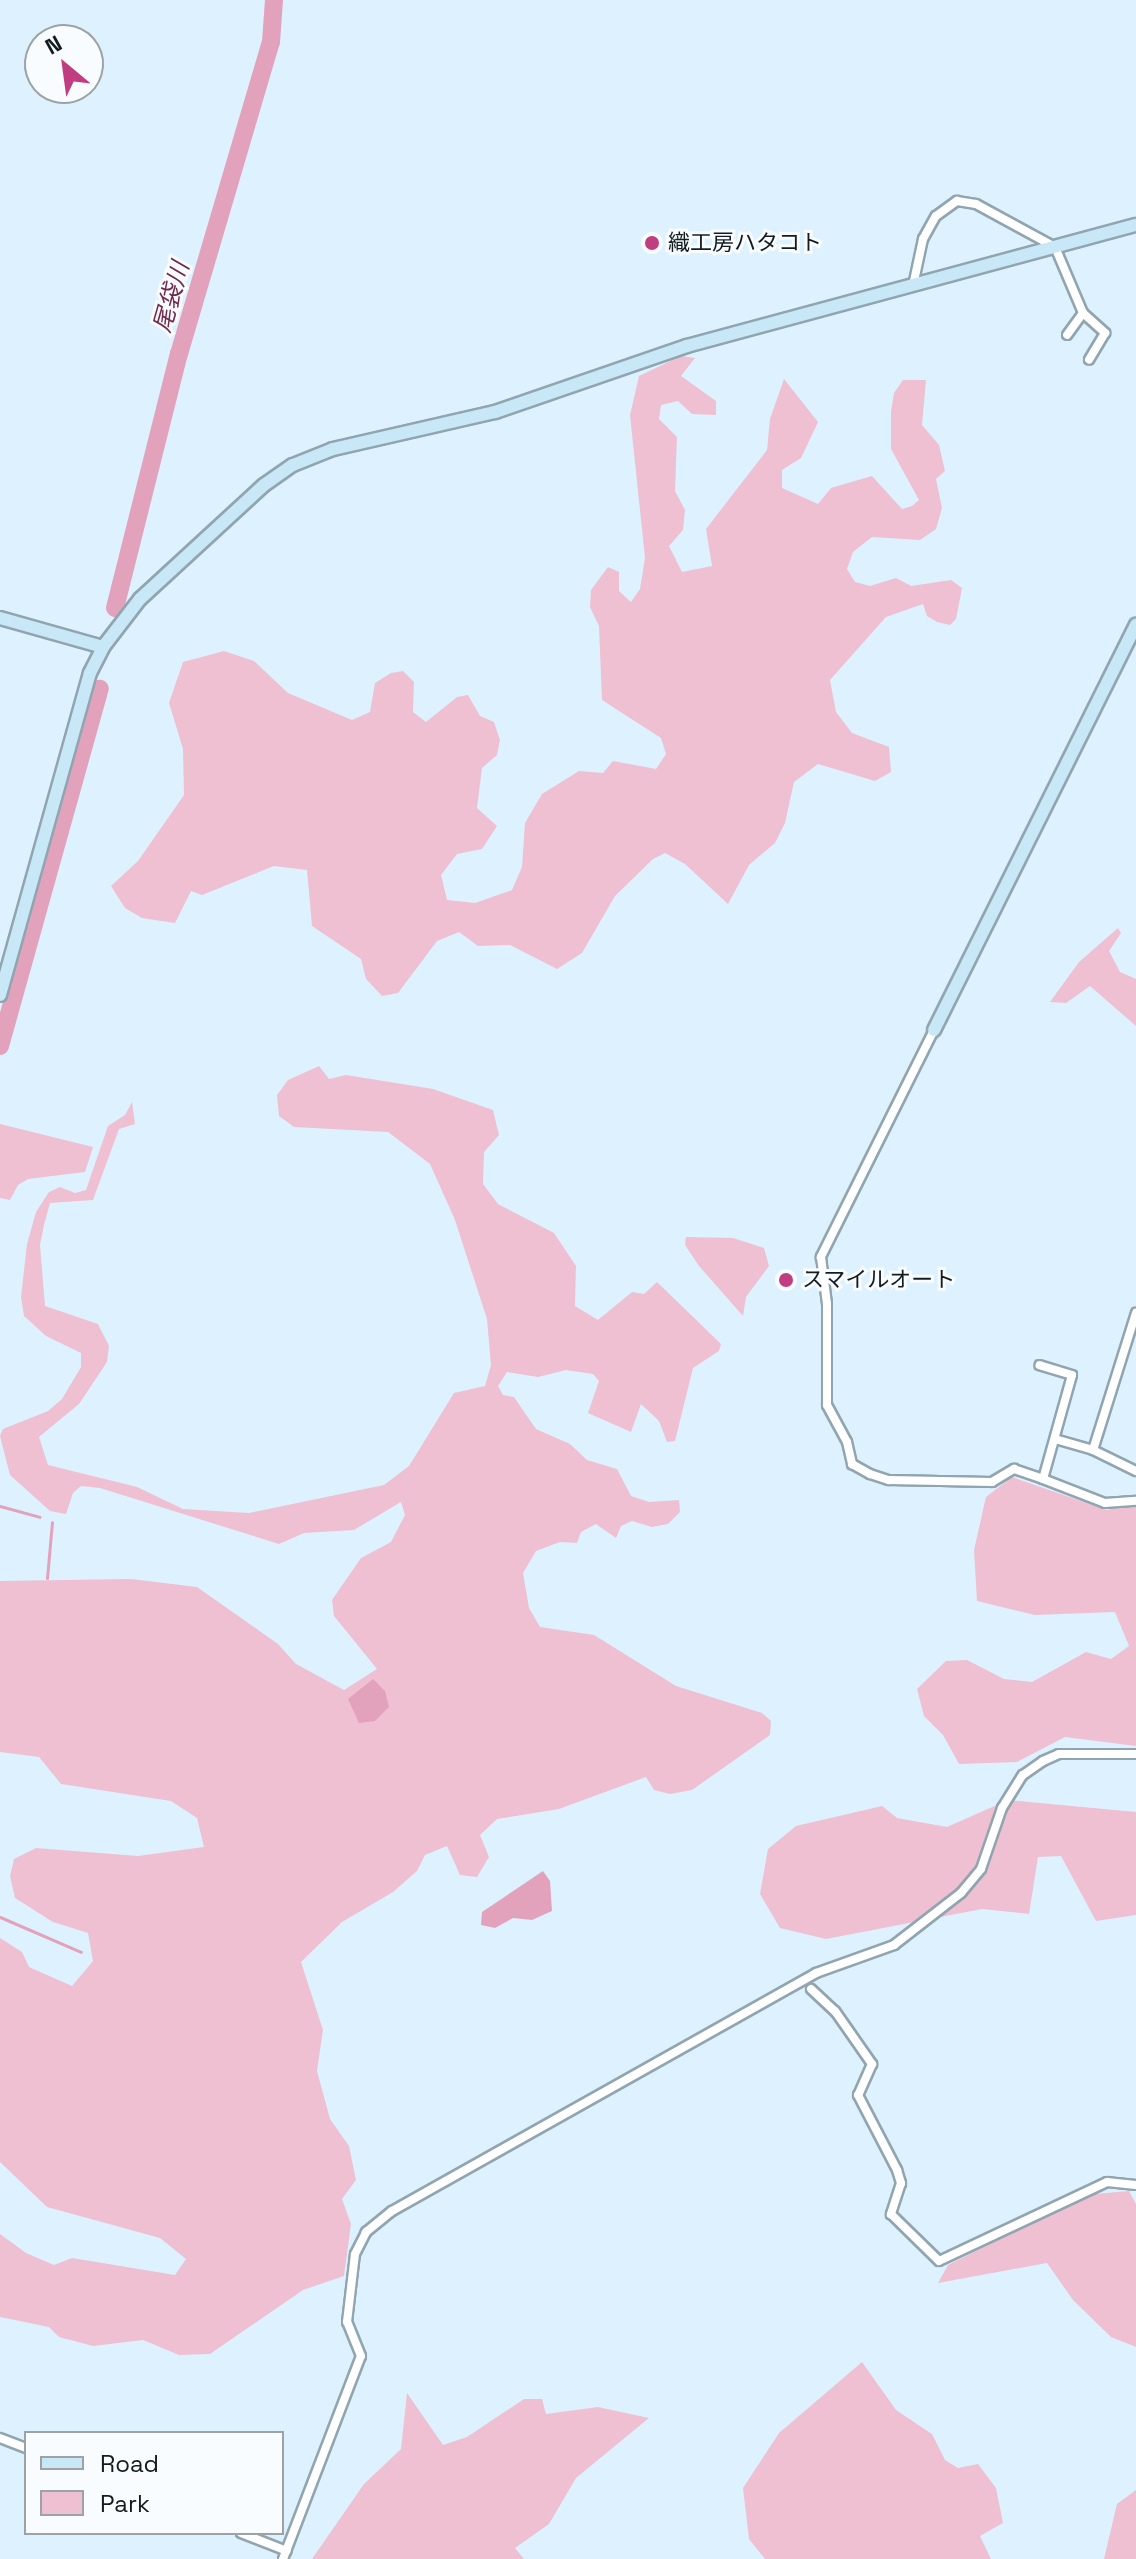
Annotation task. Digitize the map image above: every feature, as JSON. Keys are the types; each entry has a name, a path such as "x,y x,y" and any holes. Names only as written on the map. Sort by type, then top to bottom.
{"street":[{"path":"914,281 923,239 936,216 957,201 976,204 1055,247 1083,313 1105,333 1089,360"},
{"path":"0,995 90,673 103,647 140,599 212,528 293,465 333,449 495,412 687,346 914,281 1136,225"},
{"path":"1067,335 1083,313"},
{"path":"0,618 103,647"},
{"path":"1136,625 821,1257 827,1304 827,1405 847,1442 852,1464 889,1480 992,1482 1024,1469 1105,1503 1136,1501"},
{"path":"1093,1450 1136,1313"},
{"path":"1040,1365 1072,1375 1043,1479"},
{"path":"1055,1439 1093,1450 1136,1471"},
{"path":"245,2535 285,2555 361,2356 347,2322 355,2254 366,2232 392,2211 816,1973 894,1945 961,1893 981,1869 1002,1808 1023,1775 1043,1761 1059,1754 1136,1754"},
{"path":"811,1989 835,2011 872,2064 858,2095 901,2183 891,2214 939,2261 1094,2187 1107,2182 1136,2185"},
{"path":"0,2438 24,2447"}],"green space":[{"path":"681,356 695,358 681,376 716,401 716,415 692,414 678,401 661,405 659,419 677,437 675,491 685,510 683,530 669,546 682,572 712,566 706,529 767,450 770,419 784,379 818,422 801,458 782,470 782,488 818,504 831,488 872,476 902,509 912,506 919,500 891,449 891,412 894,393 903,380 926,380 922,425 939,445 945,471 936,479 942,508 936,529 920,540 872,537 853,552 847,569 855,582 870,586 896,578 911,586 951,580 962,588 956,619 950,625 937,622 927,616 923,604 886,617 830,680 836,712 852,733 889,747 891,772 875,781 818,764 794,782 785,823 775,843 749,865 728,904 685,864 665,853 653,859 615,896 582,953 557,969 510,945 478,946 459,932 437,941 398,993 382,996 366,979 361,959 312,926 307,870 274,866 202,895 191,891 175,923 142,918 125,908 111,886 138,861 184,795 183,749 169,703 183,662 224,651 254,661 288,693 352,720 370,712 375,683 391,673 403,671 414,682 413,712 426,722 457,697 468,695 480,716 494,722 500,740 497,755 482,768 477,808 497,826 482,849 457,854 441,875 447,900 475,903 512,890 522,867 525,823 542,794 579,771 603,773 613,761 656,769 666,754 661,738 602,700 599,626 590,607 591,590 608,567 619,572 619,591 631,602 640,589 645,558 630,415 639,376"},
{"path":"1118,928 1121,933 1109,951 1120,972 1136,979 1136,1026 1090,986 1066,1003 1050,1002 1079,962"},
{"path":"319,1066 329,1079 346,1075 433,1089 493,1110 499,1135 484,1152 483,1184 498,1204 554,1233 576,1266 575,1306 598,1320 632,1292 644,1294 657,1282 721,1344 719,1351 693,1368 675,1441 667,1442 659,1421 641,1404 631,1432 588,1413 599,1381 593,1374 566,1370 538,1377 507,1372 498,1386 503,1395 514,1397 536,1429 570,1444 587,1460 617,1469 631,1496 649,1502 679,1500 680,1512 668,1524 652,1527 632,1521 621,1526 616,1538 596,1524 581,1532 577,1543 560,1542 536,1551 523,1573 529,1608 540,1627 594,1635 676,1686 762,1713 771,1721 770,1735 692,1790 670,1794 654,1790 646,1777 559,1809 497,1819 480,1835 489,1857 477,1877 460,1875 447,1846 425,1855 417,1871 393,1892 342,1922 301,1962 323,2030 317,2071 330,2119 349,2146 356,2180 342,2199 351,2224 344,2276 303,2290 210,2354 179,2355 143,2340 93,2346 59,2337 49,2327 0,2317 0,2234 26,2253 54,2265 72,2258 175,2275 186,2259 160,2238 47,2207 0,2162 0,1938 22,1952 29,1967 72,1986 93,1961 88,1933 53,1922 15,1898 10,1876 14,1859 36,1848 138,1856 204,1847 197,1818 171,1801 61,1784 39,1757 0,1752 0,1581 131,1579 197,1587 278,1644 296,1664 344,1690 377,1669 334,1616 332,1600 361,1558 391,1542 405,1515 401,1502 354,1530 304,1533 279,1544 100,1488 81,1486 73,1493 66,1514 50,1511 10,1475 0,1436 3,1429 48,1411 62,1399 81,1367 81,1353 46,1336 24,1316 21,1297 27,1244 36,1212 49,1192 60,1187 75,1193 86,1190 108,1126 125,1115 132,1102 135,1124 119,1129 93,1200 50,1203 44,1225 40,1245 45,1306 98,1324 109,1346 107,1362 79,1404 39,1437 48,1465 137,1487 183,1509 249,1513 384,1485 409,1466 454,1393 485,1386 491,1365 487,1319 455,1220 430,1164 388,1132 294,1127 279,1116 277,1095 288,1080"},
{"path":"0,1124 93,1147 85,1172 28,1179 18,1185 10,1200 0,1198"},
{"path":"686,1237 733,1238 764,1248 769,1266 746,1297 743,1316 699,1266 685,1245"},
{"path":"1012,1477 1107,1510 1136,1504 1136,1746 1065,1737 1017,1762 959,1764 943,1735 924,1716 917,1689 946,1661 967,1660 1004,1679 1032,1682 1086,1652 1111,1659 1129,1646 1115,1612 1035,1615 977,1601 974,1550 986,1497"},
{"path":"1008,1800 1136,1812 1136,1915 1096,1921 1061,1856 1038,1857 1029,1914 982,1909 826,1939 780,1928 760,1894 768,1849 796,1826 882,1806 897,1818 947,1827"},
{"path":"1129,2191 1136,2204 1136,2347 1111,2337 1073,2300 1047,2263 938,2283 948,2265 1051,2214 1095,2194"},
{"path":"862,2362 896,2410 932,2434 945,2460 958,2468 978,2464 996,2488 1003,2523 980,2536 991,2559 765,2559 749,2539 743,2488 779,2433"},
{"path":"407,2393 443,2445 467,2437 524,2399 542,2399 546,2414 598,2407 649,2418 576,2478 549,2524 515,2548 524,2559 312,2559 364,2484 401,2449"},
{"path":"1136,2490 1136,2559 1104,2559 1117,2504"}],"shaded area":[{"path":"373,1679 385,1691 389,1707 375,1721 359,1723 348,1699"},
{"path":"543,1871 550,1881 552,1911 532,1920 513,1918 495,1928 481,1925 482,1912"}],"waterway":[{"name":"尾袋川","path":"115,608 179,354 271,42 274,0"},
{"name":"尾袋川","path":"0,1046 100,689"},
{"path":"0,1506 40,1517"},
{"path":"47,1578 52,1522"},
{"path":"0,1917 81,1952"}],"place":[{"name":"織工房ハタコト","path":"652,243"},
{"name":"スマイルオート","path":"786,1280"}]}
